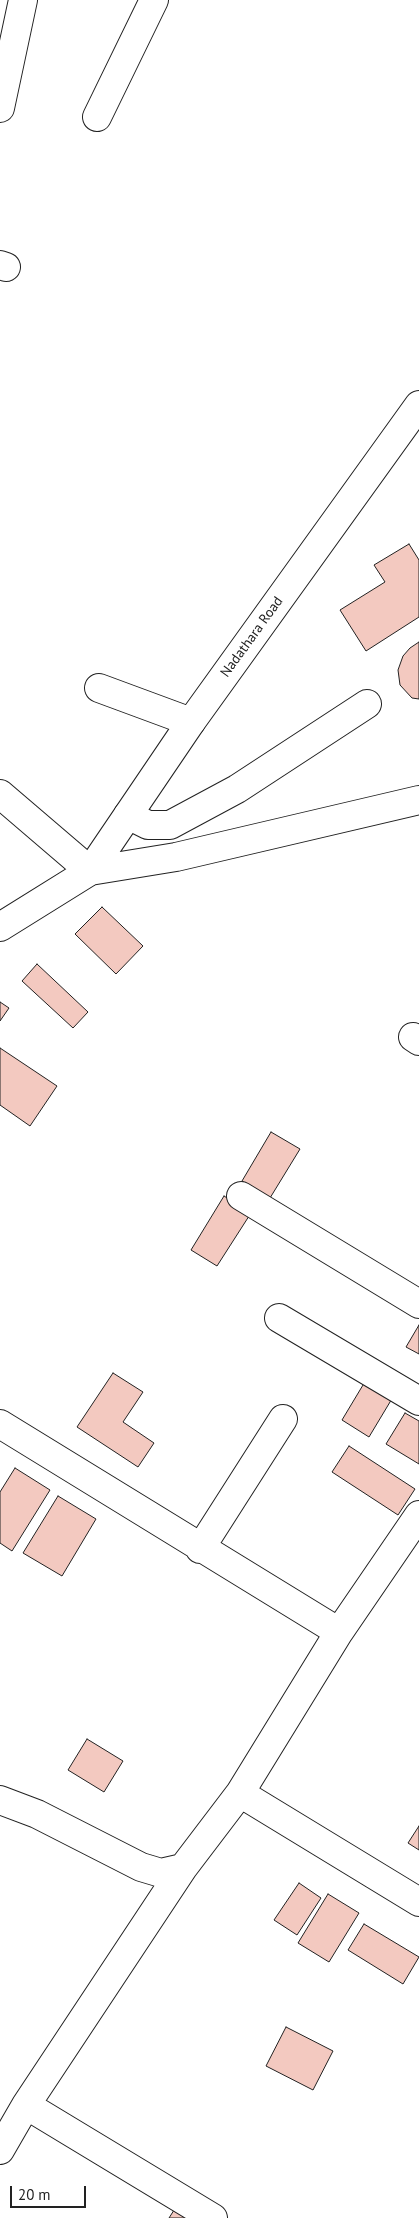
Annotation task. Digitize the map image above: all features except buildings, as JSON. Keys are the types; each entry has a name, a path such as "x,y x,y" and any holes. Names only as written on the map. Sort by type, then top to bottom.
{"street":[{"path":"0,108 23,0"},
{"path":"97,117 154,0"},
{"name":"Nadathara Road","path":"90,871 191,722 419,405"},
{"path":"99,688 191,722"},
{"path":"128,815 148,825 170,825 237,789 367,704"},
{"path":"0,794 90,871"},
{"path":"0,927 90,871 176,857 419,800"},
{"path":"241,1196 419,1304"},
{"path":"279,1318 419,1401"},
{"path":"200,1548 283,1419"},
{"path":"0,1424 339,1632"},
{"path":"0,2150 26,2105 182,1868 240,1793 339,1632 419,1515"},
{"path":"240,1793 419,1902"},
{"path":"0,1800 37,1814 141,1867 161,1873 182,1868"},
{"path":"26,2105 213,2218"}]}
